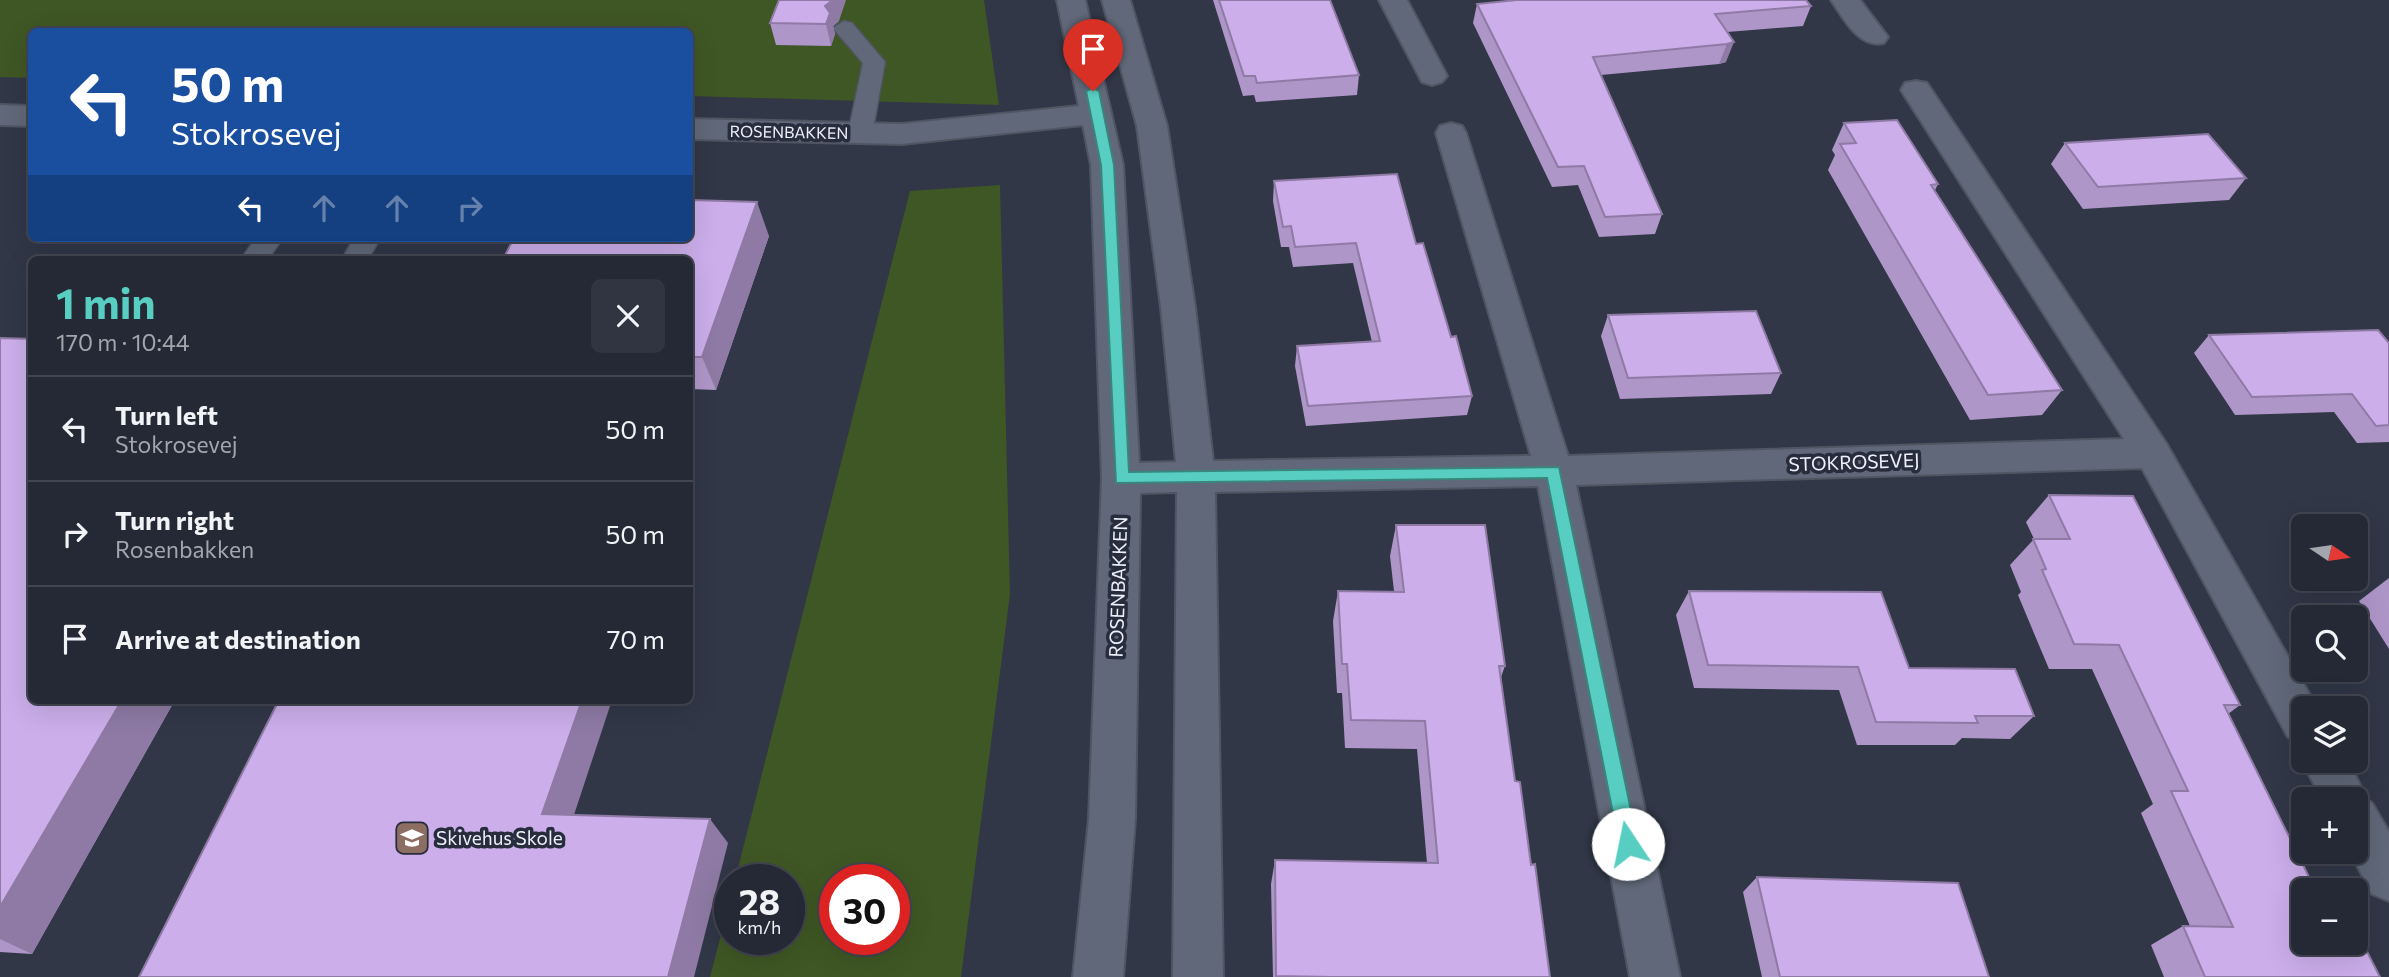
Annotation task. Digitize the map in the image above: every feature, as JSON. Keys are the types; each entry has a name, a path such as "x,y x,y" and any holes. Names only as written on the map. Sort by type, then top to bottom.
{"street":[{"name":"ROSENBAKKEN","path":"1071,0 1107,165 1121,478 1112,819 1098,977"},
{"path":"1116,0 1152,126 1178,307 1196,475 1198,977"},
{"path":"1393,0 1432,76"},
{"path":"1845,0 1874,37"},
{"path":"1916,90 2153,453 2291,701"},
{"name":"ROSENBAKKEN","path":"693,129 860,134 933,132 1042,117 1098,114"},
{"path":"0,115 28,116"},
{"path":"1451,133 1554,471 1655,977"},
{"name":"STOKROSEVEJ","path":"1121,478 1554,471 2153,453"},
{"path":"2368,840 2389,878"}],"lane":[{"path":"844,28 874,62 860,134"},
{"path":"256,256 268,242"}],"green space":[{"path":"0,0 984,0 999,105 693,96 693,28 28,28 28,78 0,77"},
{"path":"1000,185 1010,594 961,977 710,977 716,955 805,955 805,864 739,864 910,191"}],"building":[{"path":"779,0 833,0 825,6 830,13 826,24 770,23"},
{"path":"1219,0 1330,0 1359,75 1257,83 1255,76 1244,76"},
{"path":"1517,0 1806,0 1811,6 1715,14 1734,42 1727,44 1593,57 1662,214 1605,217 1584,166 1558,167 1477,4"},
{"path":"1897,120 1938,184 1931,185 2062,390 1988,395 1840,144 1856,143 1844,123"},
{"path":"2208,134 2246,178 2098,187 2065,143"},
{"path":"1397,174 1416,244 1423,243 1451,337 1456,336 1472,396 1308,406 1297,346 1380,341 1356,243 1295,247 1291,226 1283,227 1274,181"},
{"path":"693,200 757,202 702,357 693,357 693,256 505,256 512,242 693,242"},
{"path":"1756,311 1781,373 1628,378 1608,315"},
{"path":"2378,330 2389,343 2389,425 2376,426 2352,394 2252,397 2209,335"},
{"path":"0,338 28,339 28,704 120,704 0,907"},
{"path":"2049,495 2133,496 2240,705 2224,705 2291,840 2291,864 2303,864 2310,878 2291,878 2291,955 2368,954 2380,977 2205,977 2183,926 2233,927 2171,791 2188,791 2119,645 2074,644 2042,570 2046,569 2033,539 2070,539"},
{"path":"1396,525 1485,525 1505,666 1499,666 1515,781 1520,782 1531,865 1535,864 1550,977 1276,976 1275,860 1438,863 1425,721 1351,720 1347,664 1342,664 1338,591 1404,592"},
{"path":"1689,591 1881,592 1909,668 2015,669 2034,716 1975,716 1978,723 1876,722 1858,667 1708,665"},
{"name":"Skivehus Skole","path":"277,704 581,704 542,814 710,819 668,977 139,977"},
{"path":"1757,877 1958,883 1989,977 1780,977"}],"place":[{"name":"Skivehus Skole","path":"412,838"}],"route":[{"path":"1093,91 1107,165 1121,478 1554,471 1628,844"}]}
